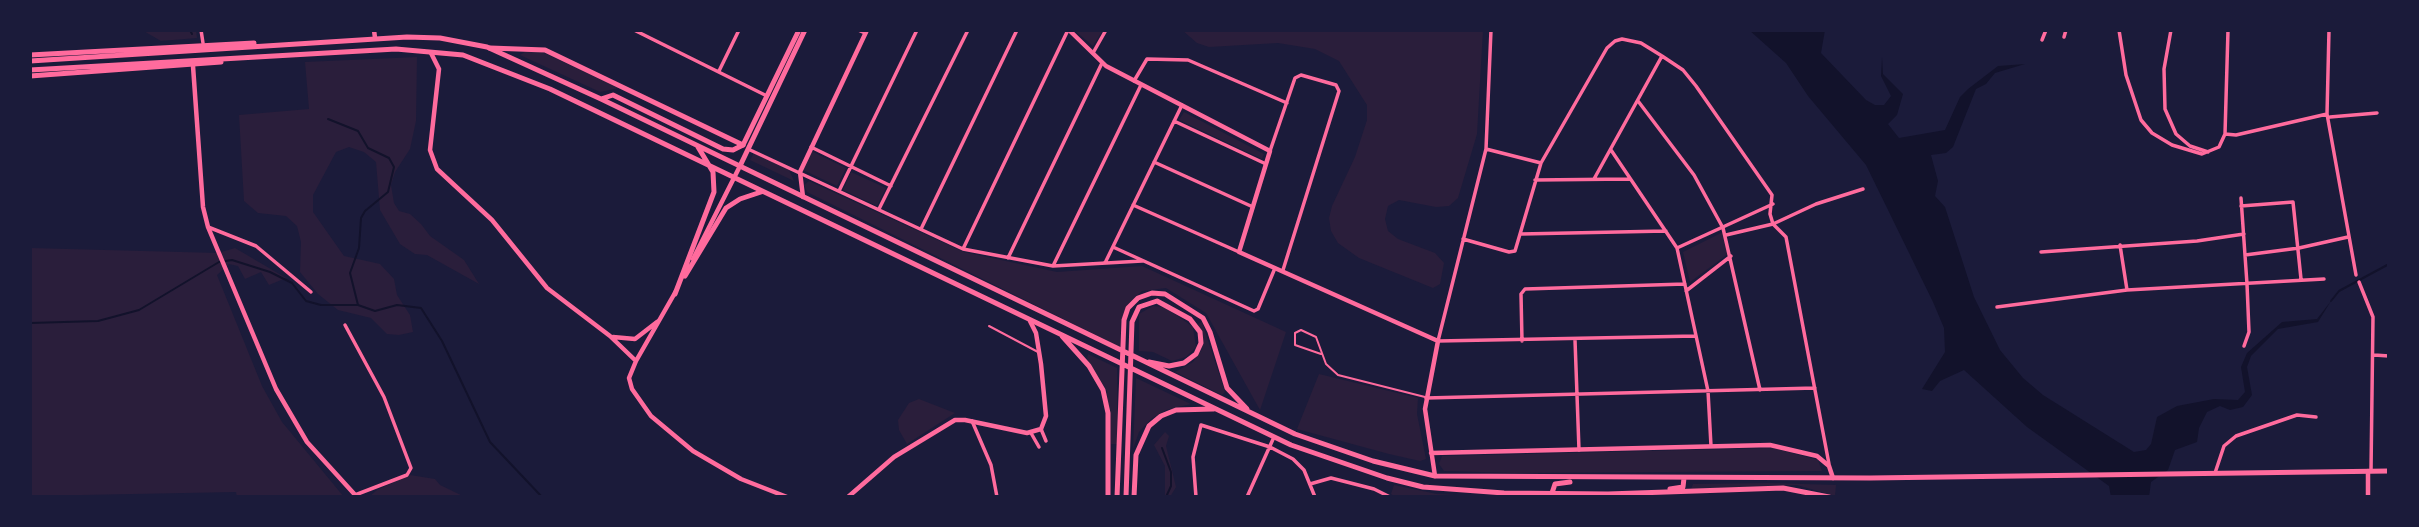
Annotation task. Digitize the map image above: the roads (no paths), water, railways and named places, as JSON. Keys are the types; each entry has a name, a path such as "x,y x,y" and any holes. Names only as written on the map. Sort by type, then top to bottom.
{"main road":[{"path":"770,97 799,30"},
{"path":"740,166 746,147 805,30"},
{"path":"30,61 374,38 440,37 487,47 545,50 746,147"},
{"path":"30,55 203,43 293,43"},
{"path":"487,47 601,99 1303,437 1360,457 1435,476 1580,479 1870,478 2389,471"},
{"path":"30,70 183,60 427,50 463,55 493,64 1274,437 1387,478 1423,487 1608,496 1796,489 1829,497"},
{"path":"30,76 193,66 256,57"},
{"path":"601,99 613,95 719,148 740,166"},
{"path":"601,99 601,115"},
{"path":"675,294 712,200 714,180 711,168 697,145"},
{"path":"719,148 731,150 746,147"},
{"path":"675,294 726,208 740,199 761,192"},
{"path":"1116,497 1122,342 1124,320 1133,302 1152,293 1170,296 1203,318 1227,388 1251,413"},
{"path":"1126,497 1134,315 1139,307 1149,302 1161,302 1191,319 1197,327 1200,343 1189,361 1169,366 1140,359"},
{"path":"1060,334 1089,366 1103,390 1108,413 1108,497"},
{"path":"1134,497 1136,455 1149,426 1161,416 1176,410 1216,409"},
{"path":"1654,493 1681,488 1684,478"},
{"path":"1552,493 1555,484 1580,479"}],"street":[{"path":"201,30 203,43"},
{"path":"374,30 374,38"},
{"path":"634,30 770,97"},
{"path":"719,71 739,30"},
{"path":"803,197 800,172 866,31 858,30"},
{"path":"839,191 917,30"},
{"path":"879,209 968,30"},
{"path":"921,229 1017,30"},
{"path":"963,249 1069,30 1102,63 1270,151"},
{"path":"1092,55 1106,30"},
{"path":"1435,476 1425,417 1426,398 1486,149 1491,30"},
{"path":"2042,40 2046,30"},
{"path":"2064,37 2066,30"},
{"path":"2119,30 2126,75 2144,125 2156,136 2185,151 2198,154 2210,152 2222,143 2225,134 2228,30"},
{"path":"2171,30 2164,69 2168,119 2184,142 2210,152"},
{"path":"2329,30 2328,116 2356,275"},
{"path":"1463,239 1509,252 1515,251 1541,163 1610,44 1629,40 1662,56 1682,70 1703,94 1772,195 1770,214 1773,224 1786,237 1833,478"},
{"path":"427,50 435,58 439,69 430,149 436,167 496,224 547,288 610,336 636,361"},
{"path":"1594,179 1662,56"},
{"path":"1134,81 1147,59 1188,60 1286,103"},
{"path":"1008,258 1102,63"},
{"path":"193,66 203,207 208,227 229,271 270,375 287,408 306,442 356,496 407,475 411,468 384,397 345,325"},
{"path":"1239,252 1295,78 1301,75 1336,85 1339,91 1283,270"},
{"path":"1053,266 1142,85"},
{"path":"1638,101 1694,176 1726,235 1760,390"},
{"path":"1105,263 1182,105"},
{"path":"2225,134 2236,135 2328,116 2377,113"},
{"path":"1174,121 1266,164"},
{"path":"746,147 963,249 1053,266 1142,261"},
{"path":"810,147 891,186"},
{"path":"1486,149 1541,163"},
{"path":"1611,150 1677,248 1708,391 1711,446"},
{"path":"1154,162 1253,207"},
{"path":"740,166 675,294 636,361 630,384 656,421 720,469 787,497"},
{"path":"1535,180 1630,179"},
{"path":"1726,235 1773,224 1816,204 1863,189"},
{"path":"2241,198 2249,332 2244,346"},
{"path":"2241,206 2291,202 2296,207 2301,279"},
{"path":"1677,248 1773,204"},
{"path":"1133,205 1438,341 1696,336"},
{"path":"208,227 256,246 311,292"},
{"path":"1521,233 1666,231"},
{"path":"2041,252 2197,241 2244,234"},
{"path":"2245,255 2298,248 2348,237"},
{"path":"2120,245 2127,290"},
{"path":"1112,247 1254,311 1258,309 1276,267"},
{"path":"1686,291 1731,256"},
{"path":"1997,307 2127,290 2325,279"},
{"path":"2359,282 2373,317 2368,497"},
{"path":"1522,341 1521,294 1525,289 1685,284"},
{"path":"610,336 624,340 635,339 662,316"},
{"path":"1028,318 1036,333 1039,353 1046,416 1041,429 1046,440"},
{"path":"1575,340 1579,450"},
{"path":"2373,355 2389,356"},
{"path":"1426,398 1815,388"},
{"path":"2215,473 2224,446 2236,436 2297,415 2316,417"},
{"path":"848,497 883,466 955,420 1031,433 1041,429"},
{"path":"972,421 991,465 997,497"},
{"path":"1196,497 1193,457 1201,425 1270,447 1297,462 1315,497"},
{"path":"1031,433 1039,447"},
{"path":"1247,497 1274,437"},
{"path":"1431,453 1782,446 1810,453 1829,466"},
{"path":"1310,484 1331,478 1374,489 1390,497"},
{"path":"1723,497 1725,490"}],"lane":[{"path":"989,326 1039,353"},
{"path":"1321,354 1295,345 1295,333 1301,330 1311,333 1319,341 1321,354 1329,368 1338,375 1426,398"}],"waterway":[{"path":"190,30 192,34"},
{"path":"328,119 358,131 368,148 389,158 394,167 388,192 365,211 361,218 359,248 350,273 358,305"},
{"path":"30,323 98,321 139,310 219,262 232,260 270,272 292,283 306,301 321,305 358,305 375,311 397,305 421,308 442,341 490,442 542,497"},
{"path":"2331,301 2339,291 2389,264"},
{"path":"1162,448 1171,472 1171,486 1166,497"}]}
